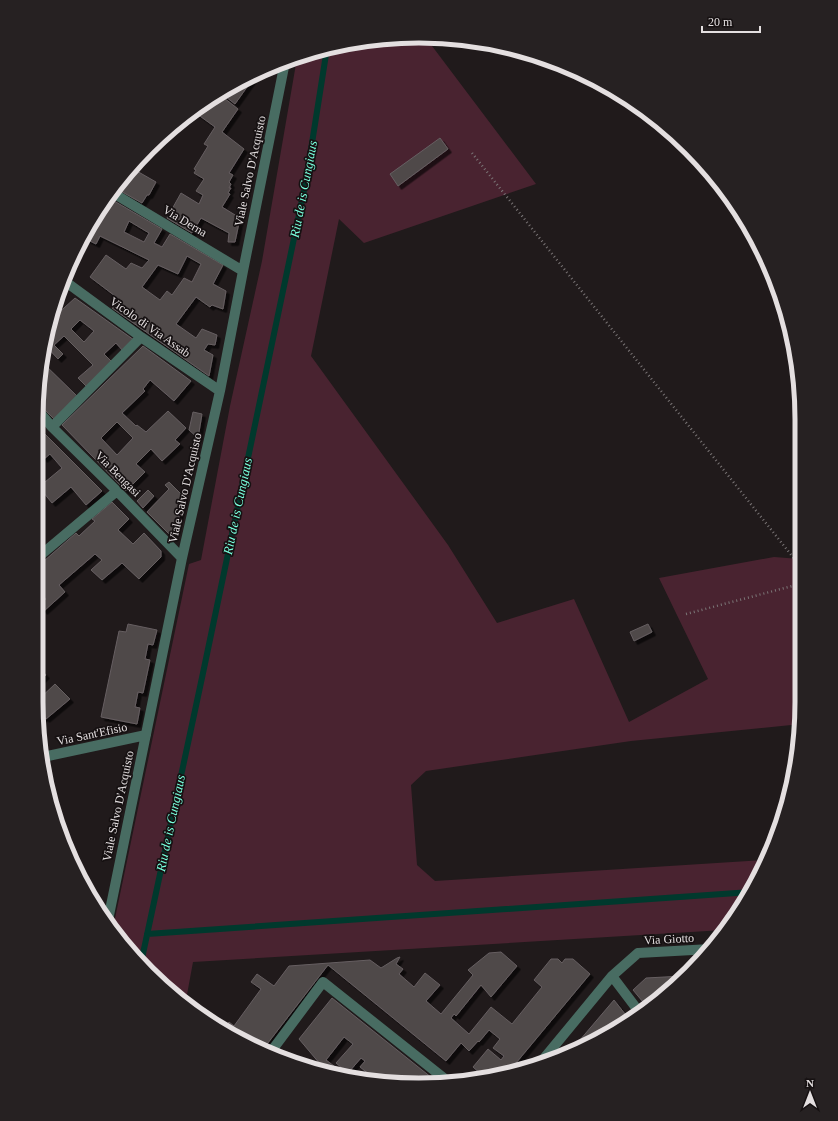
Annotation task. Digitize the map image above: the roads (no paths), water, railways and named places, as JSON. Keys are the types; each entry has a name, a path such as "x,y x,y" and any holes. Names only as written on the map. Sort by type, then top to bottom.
{"street":[{"name":"Viale Salvo D'Acquisto","path":"109,915 182,558 220,391 284,69"},
{"name":"Via Derna","path":"117,195 243,271"},
{"name":"Vicolo di Via Assab","path":"69,284 141,337 220,391"},
{"path":"52,427 141,337"},
{"name":"Via Bengasi","path":"43,417 182,558"},
{"path":"43,553 117,491"},
{"name":"Via Sant'Efisio","path":"47,756 146,736"},
{"name":"Via Giotto","path":"548,1055 612,976 638,953 702,949"},
{"path":"612,976 637,1009"},
{"path":"273,1048 323,982 443,1077"}],"waterway":[{"name":"Riu de is Cungiaus","path":"142,957 306,181 326,55"},
{"path":"147,934 743,893"}]}
